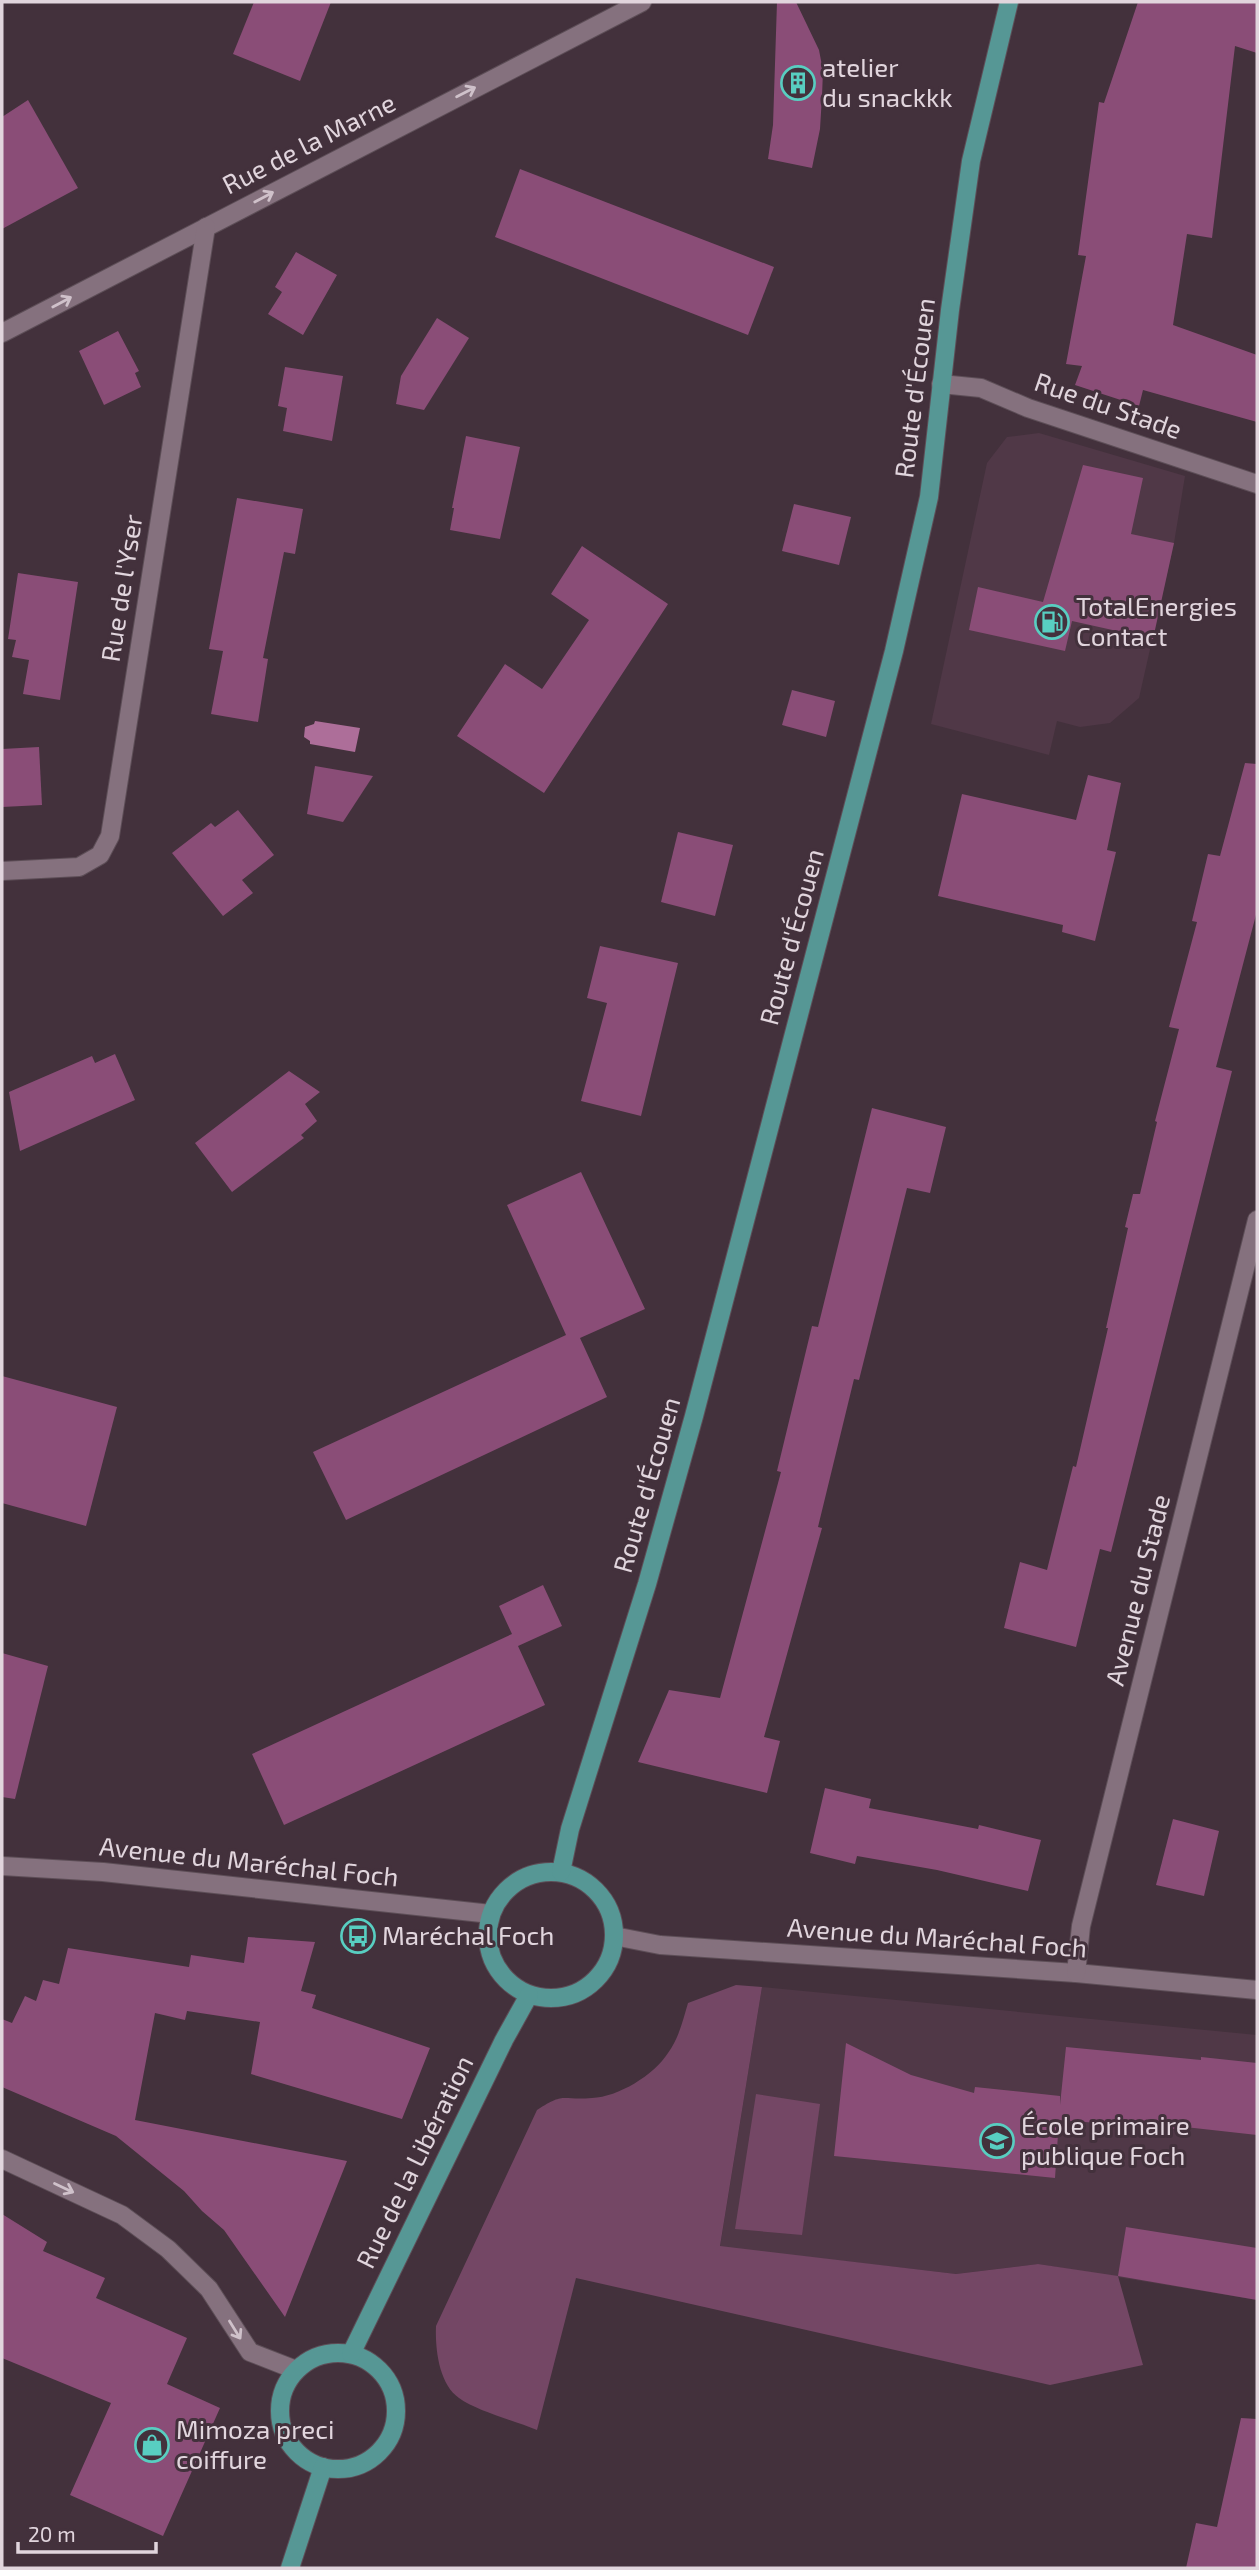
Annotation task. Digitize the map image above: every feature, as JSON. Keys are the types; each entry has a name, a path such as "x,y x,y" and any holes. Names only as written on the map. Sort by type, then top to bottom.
{"main road":[{"name":"Route d'Écouen","path":"561,1872 570,1829 647,1584 690,1429 878,713 929,497 941,384 971,161 1009,2"},
{"path":"561,1872 578,1877 593,1887 605,1901 612,1918 614,1936 611,1955 602,1973 587,1987 569,1996 549,1999 529,1995 514,1987 502,1975 493,1960 488,1943 491,1914 505,1892 526,1876 561,1872"},
{"name":"Rue de la Libération","path":"351,2354 504,2040 529,1995"},
{"path":"332,2353 351,2354 370,2362 390,2384 396,2403 394,2430 384,2447 369,2461 343,2469 323,2467 302,2456 289,2441 281,2420 281,2400 285,2387 296,2370 313,2359 332,2353"},
{"path":"290,2568 323,2467"}],"street":[{"name":"Rue de la Marne","path":"2,333 642,2"},
{"name":"Rue de l'Yser","path":"2,871 79,867 100,855 110,836 206,227"},
{"name":"Rue du Stade","path":"941,384 981,388 1028,408 1257,484"},
{"name":"Avenue du Stade","path":"1076,1973 1080,1926 1257,1220"},
{"name":"Avenue du Maréchal Foch","path":"2,1866 103,1872 491,1914"},
{"name":"Avenue du Maréchal Foch","path":"614,1936 660,1945 1076,1973 1257,1990"},
{"path":"2,2159 122,2215 168,2249 209,2289 250,2352 296,2370"}],"shaded area":[{"path":"1039,433 1185,476 1174,543 1139,698 1110,723 1080,727 1057,721 1049,755 931,724 987,463 1007,437"},
{"path":"315,721 360,728 355,752 310,744 304,737 305,727"},
{"path":"736,1985 762,1987 720,2246 956,2274 1038,2264 1118,2276 1143,2365 1050,2385 576,2278 537,2430 476,2407 452,2392 440,2365 436,2326 537,2110 559,2099 582,2099 613,2094 645,2077 672,2047 688,2003"},
{"name":"École primaire publique Foch","path":"762,1987 1257,2035 1257,2300 1038,2264 956,2274 720,2247"},
{"path":"756,2094 820,2104 802,2235 735,2229"}],"building":[{"path":"254,2 331,2 300,81 233,54"},
{"name":"atelier du snackkk","path":"777,2 796,2 819,50 823,71 822,96 820,129 812,168 768,159 773,125"},
{"path":"1138,2 1257,2 1257,53 1235,46 1212,238 1187,234 1173,325 1257,355 1257,422 1143,390 1139,406 1075,385 1082,366 1066,364 1086,256 1078,255 1099,102 1104,103"},
{"path":"28,100 78,188 2,229 2,117"},
{"path":"520,169 774,267 748,335 495,237"},
{"path":"296,252 337,275 303,335 268,314 282,292 275,287"},
{"path":"437,318 469,338 424,410 396,404 401,376"},
{"path":"118,331 139,371 135,373 141,387 104,405 79,351"},
{"path":"285,367 343,376 332,441 283,431 287,408 278,406"},
{"path":"466,436 520,447 500,539 450,530"},
{"path":"1083,465 1143,478 1131,534 1174,543 1153,639 1072,621 1065,651 969,630 978,587 1043,602"},
{"path":"237,498 303,509 295,554 284,552 263,658 268,659 258,722 211,714 223,651 209,649"},
{"path":"794,504 851,517 839,565 782,551"},
{"path":"582,546 668,604 544,793 457,736 505,664 542,689 589,620 551,594"},
{"path":"18,573 78,582 60,700 23,694 29,660 12,657 16,640 8,639"},
{"path":"792,690 835,701 826,737 782,725"},
{"path":"39,747 42,805 2,807 2,749"},
{"path":"1245,763 1257,764 1257,911 1216,1067 1232,1071 1111,1552 1100,1549 1076,1647 1004,1628 1020,1562 1047,1570 1073,1466 1076,1467 1108,1328 1128,1228 1125,1227 1133,1194 1140,1194 1157,1122 1155,1121 1179,1029 1169,1027 1197,922 1192,921 1208,854 1220,856"},
{"path":"315,766 373,776 343,822 307,814"},
{"path":"1088,775 1121,783 1107,850 1116,852 1095,941 1062,932 1063,925 938,896 962,794 1076,820"},
{"path":"238,810 274,855 242,880 253,893 223,916 172,853 211,823 215,827"},
{"path":"678,832 733,845 715,916 661,902"},
{"path":"600,946 678,963 641,1116 581,1101 607,1003 587,998"},
{"path":"115,1054 135,1100 20,1151 9,1092 92,1056 95,1063"},
{"path":"289,1071 320,1092 305,1104 317,1121 301,1135 304,1138 232,1192 195,1143"},
{"path":"872,1108 946,1127 930,1193 907,1188 859,1380 854,1379 818,1527 822,1528 764,1737 780,1741 767,1793 638,1762 669,1690 720,1698 781,1472 777,1471 812,1326 818,1327"},
{"path":"581,1172 645,1309 580,1338 607,1397 346,1520 313,1452 566,1335 507,1205"},
{"path":"2,1376 117,1407 86,1526 2,1503"},
{"path":"543,1585 562,1626 518,1646 545,1705 284,1825 252,1754 512,1634 499,1606"},
{"path":"2,1653 48,1666 15,1799 2,1797"},
{"path":"825,1788 871,1799 869,1808 978,1829 979,1825 1041,1840 1028,1891 937,1870 857,1856 855,1864 810,1853"},
{"path":"1173,1819 1219,1831 1204,1896 1156,1885"},
{"path":"248,1937 315,1942 301,1991 316,1995 312,2008 430,2048 402,2119 251,2074 260,2022 187,2011 185,2020 155,2013 135,2120 347,2161 285,2317 224,2230 184,2191 116,2136 2,2087 2,2019 12,2023 25,1996 36,2001 43,1980 59,1984 68,1948 189,1967 191,1955 244,1963"},
{"path":"846,2043 911,2075 974,2093 975,2087 1060,2096 1060,2105 1066,2047 1257,2063 1257,2135 1176,2126 1176,2129 1059,2120 1055,2178 834,2156"},
{"path":"2,2214 47,2242 43,2251 105,2278 96,2298 187,2338 167,2384 220,2408 163,2536 70,2495 111,2403 2,2358"},
{"path":"1126,2227 1257,2248 1257,2300 1118,2276"},
{"path":"1241,2418 1257,2419 1257,2568 1186,2568 1196,2523 1217,2527"}],"place":[{"name":"atelier du snackkk","path":"798,83"},
{"name":"TotalEnergies Contact","path":"1052,622"},
{"name":"Maréchal Foch","path":"358,1936"},
{"name":"École primaire publique Foch","path":"997,2141"},
{"name":"Mimoza preci coiffure","path":"152,2445"}]}
